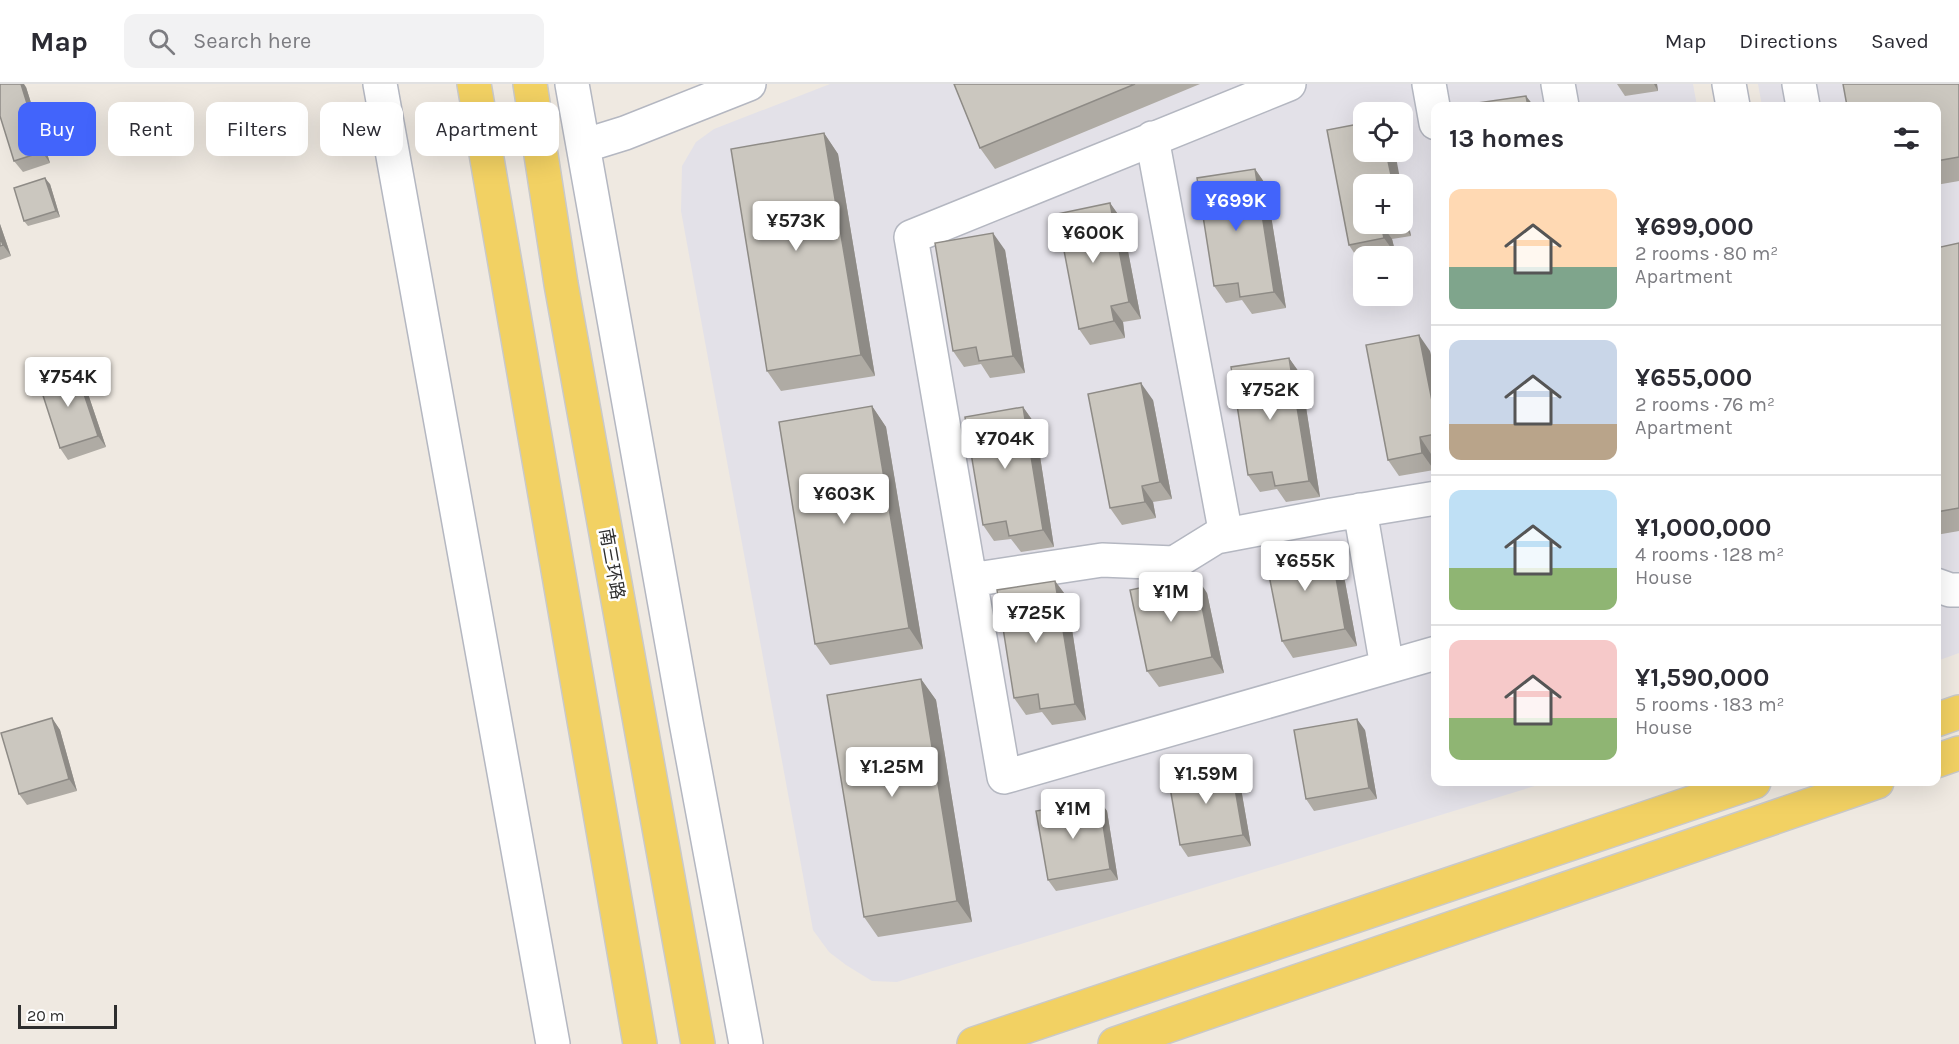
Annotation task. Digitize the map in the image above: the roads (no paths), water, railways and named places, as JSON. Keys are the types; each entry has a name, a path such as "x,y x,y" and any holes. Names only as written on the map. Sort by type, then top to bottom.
{"main road":[{"path":"474,84 640,1044"},
{"name":"南三环路","path":"530,84 561,284 698,1044"},
{"path":"1941,718 1959,712"},
{"path":"1941,759 1959,753"},
{"path":"974,1044 1742,786"},
{"path":"1115,1044 1857,786"}],"street":[{"path":"380,84 553,1044"},
{"path":"572,84 746,1044"},
{"path":"583,146 625,133 750,84"},
{"path":"1288,84 1255,90 1152,138 911,237 1004,777 1431,654"},
{"path":"1429,84 1432,102"},
{"path":"1558,84 1561,102"},
{"path":"1729,84 1732,102"},
{"path":"1799,84 1802,102"},
{"path":"1152,138 1227,535"},
{"path":"970,580 1102,560 1174,563 1216,537 1431,499"},
{"path":"1360,510 1387,667"},
{"path":"1941,587 1959,590"}]}
